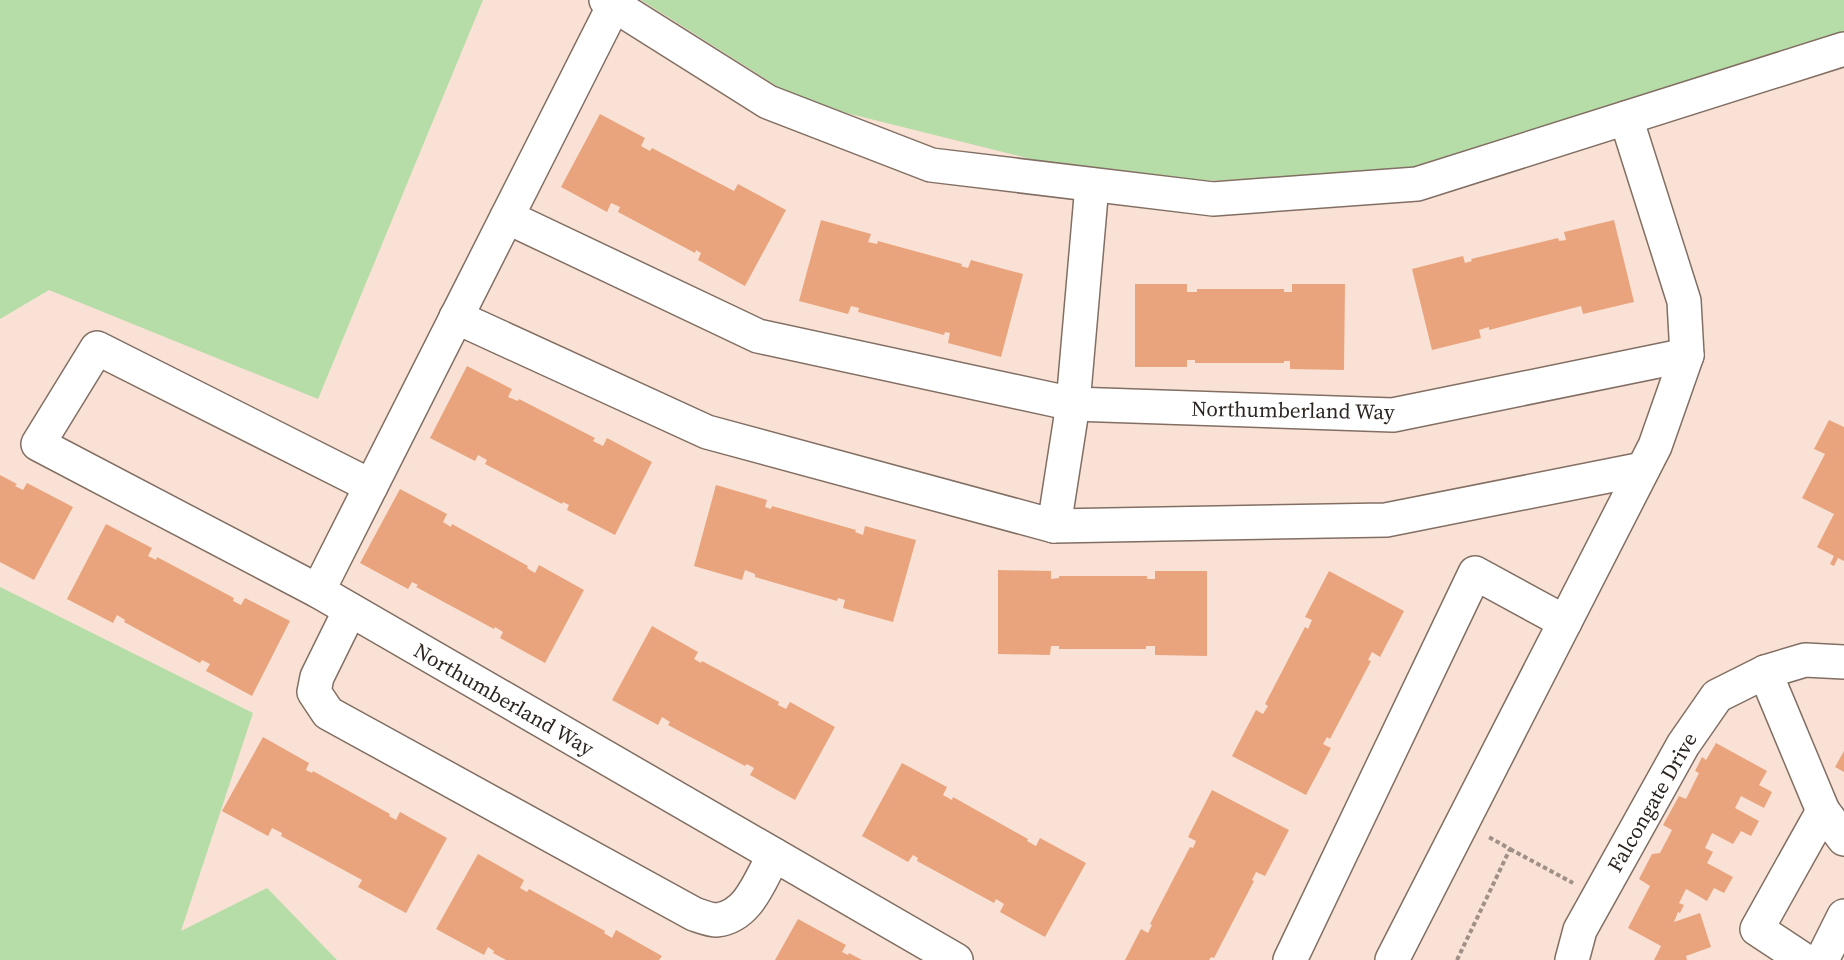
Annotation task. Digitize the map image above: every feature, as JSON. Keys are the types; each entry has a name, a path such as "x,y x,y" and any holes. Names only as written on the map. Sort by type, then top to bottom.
{"street":[{"path":"318,591 507,217 610,2 768,102 932,165 1213,198 1417,184 1844,49"},
{"path":"1392,960 1655,446 1687,355 1684,302 1626,118"},
{"path":"1054,526 1073,404 1092,184"},
{"name":"Northumberland Way","path":"507,217 758,336 1073,404 1394,415 1687,355"},
{"path":"456,317 707,432 1054,526 1386,520 1643,469"},
{"name":"Northumberland Way","path":"371,486 97,348 38,444 318,591 956,960"},
{"path":"1290,960 1475,573 1565,622"},
{"path":"350,610 317,678 314,692 328,713 694,914 715,920 735,914 748,902 774,855"},
{"name":"Falcongate Drive","path":"1572,960 1580,930 1598,897 1683,745 1717,696 1765,672 1805,660 1844,662"},
{"path":"1765,672 1824,811 1844,839"},
{"path":"1804,960 1757,929 1824,811"},
{"path":"1822,960 1844,916"}],"path":[{"path":"1463,823 1598,897"},
{"path":"1457,960 1510,849"}],"green space":[{"path":"0,0 483,0 318,399 49,290 0,319"},
{"path":"641,0 1844,0 1844,38 1394,173 1131,184 802,102"},
{"path":"0,587 253,713 181,931 267,888 337,960 0,960"}],"building":[{"path":"600,114 645,138 641,146 650,151 652,148 734,191 738,184 786,210 745,286 698,260 701,253 696,250 695,253 618,212 620,207 611,203 607,212 561,187"},
{"path":"821,220 871,234 868,242 877,244 878,241 962,264 961,266 968,268 971,260 1023,274 1001,357 948,343 950,333 945,332 944,335 858,312 859,308 851,306 848,314 799,301"},
{"path":"1614,220 1634,302 1583,314 1581,306 1489,330 1489,327 1479,330 1481,338 1432,350 1412,269 1463,256 1465,263 1472,261 1471,259 1558,238 1559,241 1566,240 1564,232"},
{"path":"1135,284 1187,284 1187,292 1197,292 1197,289 1284,289 1284,292 1292,292 1292,284 1345,284 1344,370 1290,369 1290,361 1284,361 1284,363 1195,363 1195,360 1187,360 1187,367 1135,367"},
{"path":"467,366 512,389 508,397 518,401 519,399 595,438 593,441 603,446 607,438 652,462 615,535 567,510 569,505 563,502 562,504 485,464 487,460 478,455 475,461 430,438"},
{"path":"1829,420 1844,427 1844,561 1838,558 1834,566 1830,564 1834,556 1817,547 1834,514 1802,498 1825,454 1814,449"},
{"path":"0,475 23,490 27,483 73,507 34,580 0,562"},
{"path":"716,485 767,500 765,507 771,509 772,506 856,530 855,532 863,535 865,526 916,540 893,622 843,608 845,600 838,598 837,601 755,577 755,574 745,570 742,580 694,566"},
{"path":"400,489 447,514 443,522 451,527 452,524 528,566 527,568 535,573 539,565 584,590 545,663 500,638 503,632 495,627 494,629 416,587 418,585 412,582 408,589 360,563"},
{"path":"106,524 152,548 148,556 156,560 157,557 234,598 233,601 241,605 245,598 290,621 252,696 206,671 210,664 202,660 200,663 124,622 125,620 117,615 113,623 67,599"},
{"path":"998,570 1051,571 1051,579 1059,578 1059,576 1147,576 1147,579 1155,579 1155,571 1207,571 1207,656 1155,655 1155,646 1146,646 1146,649 1059,649 1059,646 1051,646 1050,655 998,654"},
{"path":"1329,571 1404,611 1380,657 1372,652 1368,660 1371,661 1330,739 1327,737 1323,744 1331,748 1306,795 1232,756 1256,710 1263,714 1268,706 1265,704 1305,627 1308,629 1312,620 1305,617"},
{"path":"652,626 698,652 694,659 701,663 702,661 779,702 778,705 786,709 790,702 835,727 795,800 750,775 754,768 747,764 745,766 668,725 670,722 662,717 658,725 612,700"},
{"path":"263,737 309,763 306,770 312,773 313,771 390,814 389,816 396,820 400,812 447,838 406,913 358,887 362,880 281,836 282,833 272,828 268,836 222,811"},
{"path":"1716,743 1767,771 1759,785 1772,792 1764,808 1741,796 1735,808 1759,821 1751,836 1741,831 1733,844 1712,833 1705,848 1713,852 1707,863 1733,877 1724,893 1714,888 1707,901 1686,889 1679,903 1684,905 1674,922 1700,913 1711,947 1686,956 1687,960 1654,960 1661,946 1628,928 1650,886 1639,879 1652,854 1660,853 1672,830 1663,825 1679,796 1686,799 1699,773 1695,771 1702,757 1706,760"},
{"path":"1844,751 1844,772 1835,767"},
{"path":"902,763 947,787 943,795 952,800 953,797 1028,839 1027,841 1036,846 1040,838 1086,863 1045,937 1000,912 1004,904 996,899 994,903 917,861 918,858 913,855 908,862 862,836"},
{"path":"1212,790 1289,830 1265,876 1256,872 1252,880 1254,881 1214,958 1211,957 1209,960 1125,960 1141,929 1148,933 1152,925 1150,924 1190,847 1193,848 1196,841 1188,837"},
{"path":"478,854 524,880 520,888 527,892 529,889 605,931 604,933 612,938 616,930 662,956 659,960 506,960 493,953 494,951 488,947 484,955 436,929"},
{"path":"798,919 846,945 842,952 862,960 775,960"}]}
